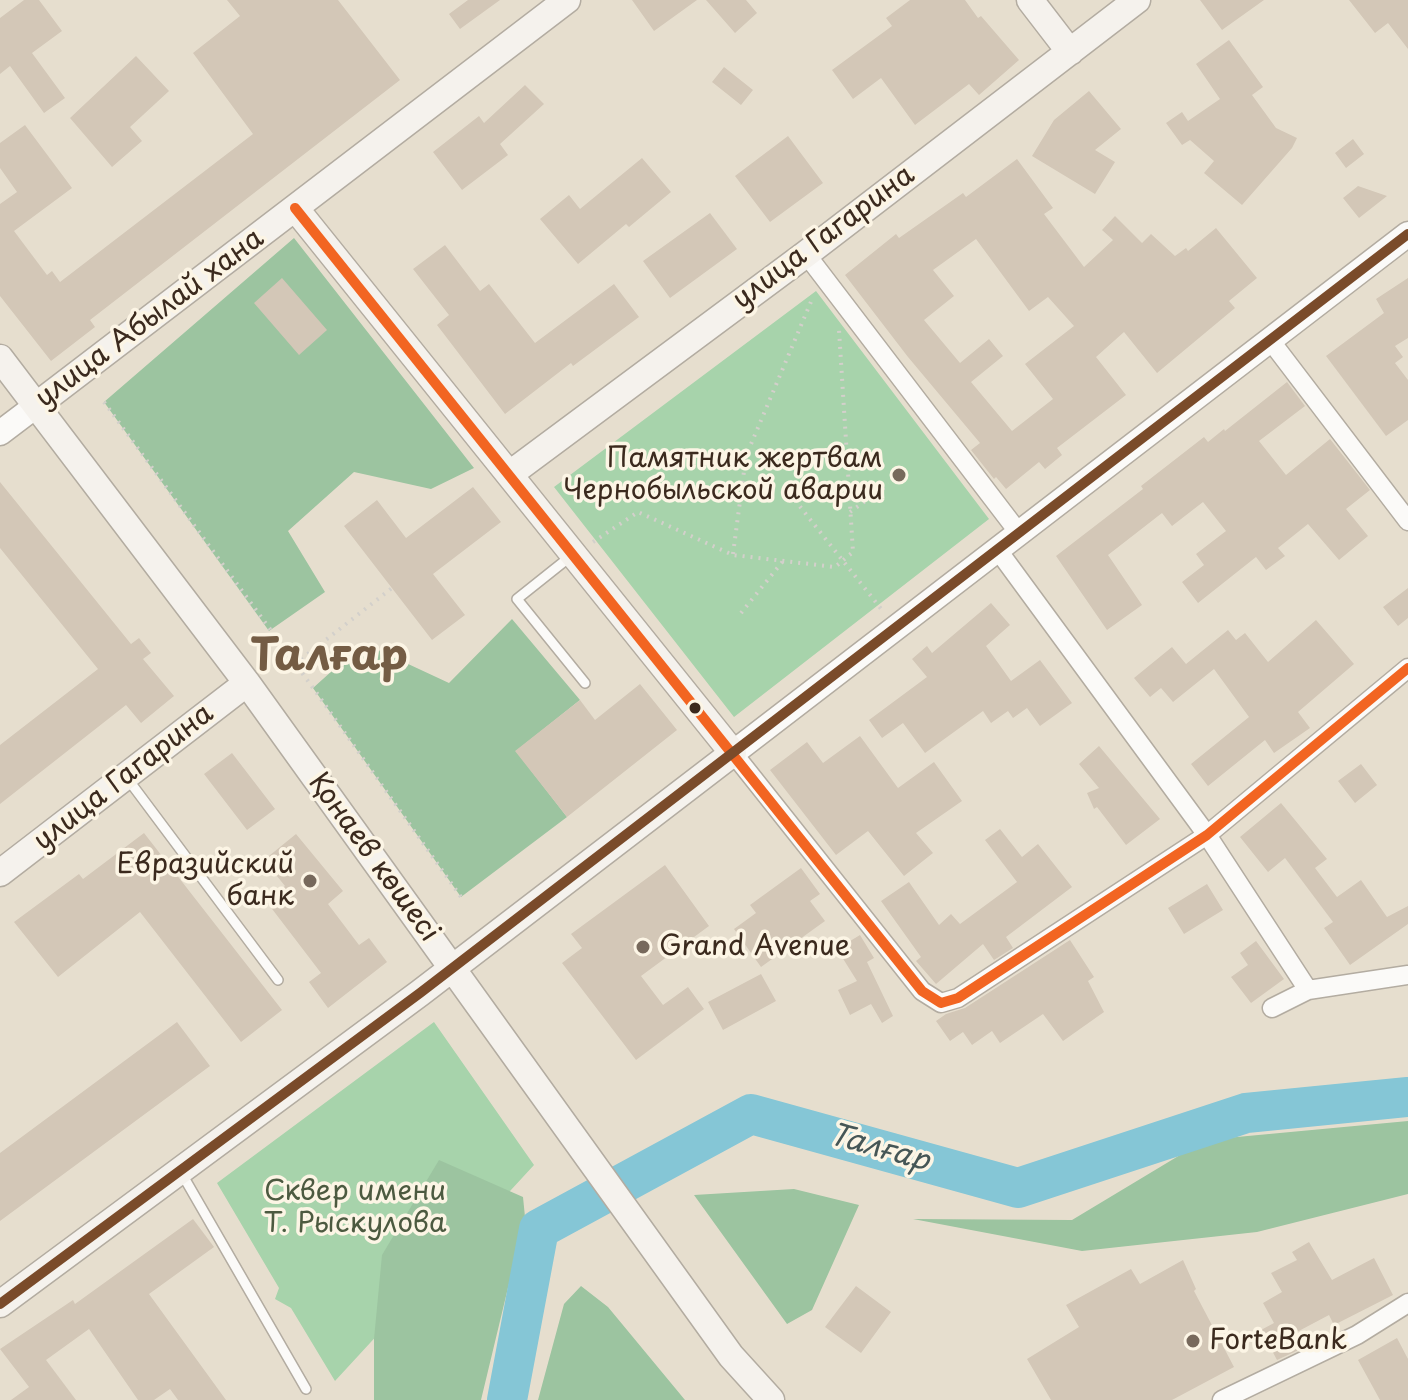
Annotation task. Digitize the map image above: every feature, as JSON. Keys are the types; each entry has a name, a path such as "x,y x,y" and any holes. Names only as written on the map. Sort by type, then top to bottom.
{"main road":[{"name":"улица Абылай хана","path":"37,405 567,0"},
{"path":"1030,0 1070,52"},
{"name":"улица Гагарина","path":"510,474 806,254 1137,0"},
{"path":"0,1304 452,968 733,753 295,208"},
{"name":"Қонаев көшесі","path":"0,358 247,683 731,1356 771,1400"},
{"name":"улица Гагарина","path":"0,873 247,683"}],"street":[{"path":"1405,237 733,753 922,991 941,1003 958,998 1207,835 1408,668"},
{"path":"806,254 1019,533"},
{"path":"1270,340 1408,521"},
{"name":"улица Абылай хана","path":"0,433 37,405"},
{"path":"997,549 1207,835 1308,990"},
{"path":"1272,1008 1308,990 1408,975"},
{"path":"1222,1400 1357,1335 1408,1303"}],"lane":[{"path":"574,554 517,599 585,683"},
{"path":"127,778 278,980"},
{"path":"180,1171 306,1389"}],"path":[{"path":"733,555 746,456 823,277"},
{"path":"574,554 638,512 733,555 835,567 853,552 836,294"},
{"path":"104,402 461,897"},
{"path":"850,512 889,484"},
{"path":"790,494 896,627"},
{"path":"741,613 783,561"},
{"path":"295,664 392,588"}],"green space":[{"path":"294,238 474,468 431,489 354,472 288,531 325,592 269,631 104,402"},
{"path":"816,291 989,519 734,717 554,487"},
{"path":"512,619 580,700 516,751 567,817 461,897 313,688 363,643 449,683"},
{"name":"Сквер имени Т. Рыскулова","path":"434,1022 534,1165 335,1381 291,1308 275,1299 279,1288 217,1183"},
{"path":"1408,1121 1408,1194 1257,1232 1082,1251 913,1219 1072,1220 1205,1140"},
{"path":"439,1160 523,1197 525,1217 481,1400 374,1400 374,1339 382,1255"},
{"path":"794,1189 859,1205 812,1310 787,1324 694,1195"},
{"path":"581,1286 608,1307 685,1400 538,1400 564,1304"}],"building":[{"path":"24,0 39,0 62,31 32,53 65,98 44,113 10,66 0,74 0,18"},
{"path":"227,0 338,0 400,80 90,320 95,327 51,361 0,296 0,204 17,192 0,168 0,143 25,125 72,188 14,231 47,275 52,271 60,282 253,134 193,53 240,16"},
{"path":"468,0 500,0 460,29 449,14"},
{"path":"632,0 697,0 654,31"},
{"path":"706,0 746,0 757,13 735,33"},
{"path":"910,0 965,0 1019,60 979,95 969,84 915,125 881,78 853,99 832,70 892,26 886,18"},
{"path":"1200,0 1264,0 1222,30"},
{"path":"1349,0 1408,0 1408,49 1388,23 1375,33"},
{"path":"1229,40 1263,87 1252,95 1276,128 1297,138 1292,148 1242,205 1204,173 1214,161 1190,140 1182,145 1166,123 1182,112 1188,121 1220,99 1196,64"},
{"path":"136,56 169,91 130,127 142,141 112,167 70,118"},
{"path":"724,67 753,90 741,105 712,82"},
{"path":"525,85 544,104 500,144 508,155 462,190 433,152 479,116 484,123"},
{"path":"1089,91 1121,129 1095,150 1115,162 1095,194 1032,156 1054,120"},
{"path":"788,136 823,183 770,222 735,176"},
{"path":"1353,139 1364,154 1346,168 1335,153"},
{"path":"642,158 671,192 578,264 540,219 569,195 580,209"},
{"path":"1017,159 1053,208 1044,214 1084,267 1113,240 1102,230 1115,216 1142,243 1151,234 1175,256 1186,248 1188,251 1216,228 1257,278 1229,301 1235,308 1157,373 1124,332 1096,357 1126,395 1057,448 1062,455 1045,469 1039,462 1006,489 971,450 980,443 845,275 896,234 899,238 963,193 966,197","holes":["976,239 1029,311 1048,297 1074,326 1025,364 1053,399 1012,431 971,382 1003,356 989,339 960,363 924,320 954,296 933,270"]},
{"path":"1358,186 1387,196 1359,218 1343,198"},
{"path":"710,213 737,249 670,298 643,261"},
{"path":"445,245 480,291 489,284 535,343 614,284 639,317 573,366 571,363 505,414 437,325 449,315 413,269"},
{"path":"282,278 327,330 299,355 254,303"},
{"path":"1408,278 1408,338 1395,346 1403,357 1395,363 1408,380 1408,420 1386,436 1326,356 1384,313 1376,299"},
{"path":"1287,382 1305,406 1259,441 1286,475 1330,439 1370,490 1346,509 1368,536 1339,560 1308,524 1278,548 1285,556 1266,570 1256,557 1198,603 1182,582 1204,565 1196,554 1226,531 1203,502 1172,526 1162,513 1108,555 1142,605 1107,630 1056,556 1204,437 1208,442 1225,431"},
{"path":"0,482 131,644 139,638 151,653 143,659 174,696 141,723 126,705 0,804 0,745 98,669 0,548"},
{"path":"473,487 501,522 433,574 465,615 432,640 344,526 377,500 406,538"},
{"path":"1408,588 1408,618 1398,626 1383,607"},
{"path":"991,603 1010,625 986,646 1011,681 1040,660 1072,703 1040,726 1027,708 1013,718 1008,711 991,723 983,711 925,753 903,723 882,738 869,720 927,677 912,659 927,646 932,653"},
{"path":"1316,620 1354,664 1298,712 1310,728 1274,753 1265,740 1208,786 1191,764 1249,717 1214,669 1173,702 1161,688 1150,697 1134,678 1172,647 1186,664 1228,630 1236,640 1245,633 1268,662"},
{"path":"640,684 677,730 567,817 515,751 580,700 595,720"},
{"path":"860,736 898,788 934,762 962,801 916,833 933,853 904,876 868,831 836,855 770,770 807,742 823,763"},
{"path":"1099,746 1160,819 1126,845 1097,807 1094,809 1087,793 1099,788 1079,764"},
{"path":"232,753 275,809 247,830 204,774"},
{"path":"1361,764 1377,785 1355,803 1338,781"},
{"path":"1281,803 1327,859 1315,868 1337,897 1361,880 1387,917 1408,906 1408,924 1350,965 1324,928 1333,922 1285,858 1268,872 1240,837"},
{"path":"1000,829 1022,857 1038,844 1072,887 1006,937 1013,948 994,960 983,944 936,984 916,961 921,957 881,901 909,882 939,925 951,914 960,924 1017,882 985,840"},
{"path":"144,833 282,1010 241,1042 140,912 58,977 14,922 79,874 83,879"},
{"path":"296,834 343,891 328,904 359,945 369,938 387,962 328,1008 309,982 321,973 266,901 285,886 264,860"},
{"path":"665,865 709,926 641,976 663,1005 688,987 704,1009 636,1060 562,963 582,948 571,934"},
{"path":"801,868 820,894 810,901 825,921 761,967 734,929 756,913 750,905"},
{"path":"1207,884 1223,910 1184,934 1168,908"},
{"path":"860,935 874,958 867,962 893,1016 882,1023 871,1004 850,1015 838,990 857,981 837,949"},
{"path":"1070,940 1094,977 1088,981 1104,1012 1063,1041 1043,1014 1000,1043 992,1031 972,1045 963,1032 950,1041 936,1021 965,1008"},
{"path":"1256,941 1284,979 1251,1003 1231,977 1248,965 1240,953"},
{"path":"761,974 776,1001 723,1030 708,1002"},
{"path":"177,1022 210,1066 0,1221 0,1153"},
{"path":"193,1219 214,1247 149,1294 226,1400 178,1400 170,1389 154,1400 138,1400 89,1329 46,1360 76,1400 11,1400 29,1387 0,1349 73,1300 75,1304"},
{"path":"1309,1242 1332,1280 1374,1258 1393,1295 1334,1325 1329,1315 1295,1333 1303,1348 1277,1360 1261,1330 1274,1323 1263,1303 1282,1292 1271,1273 1297,1260 1292,1252"},
{"path":"1183,1260 1196,1289 1194,1291 1234,1367 1172,1400 1051,1400 1027,1359 1079,1327 1066,1305 1131,1269 1140,1284"},
{"path":"856,1286 891,1312 861,1353 825,1327"},
{"path":"1397,1338 1408,1359 1408,1400 1380,1400 1358,1360"}],"waterway":[{"name":"Талғар","path":"507,1400 539,1229 751,1114 1018,1188 1246,1113 1408,1097"}],"transit line":[{"path":"295,208 922,991 941,1003 958,998 1207,835 1408,668"},
{"path":"0,1304 420,993 1408,234"}],"place":[{"name":"Памятник жертвам Чернобыльской аварии","path":"899,475"},
{"name":"Евразийский банк","path":"310,881"},
{"name":"Grand Avenue","path":"643,947"},
{"name":"ForteBank","path":"1193,1341"}],"district":[{"name":"Талғар","path":"329,658"}]}
